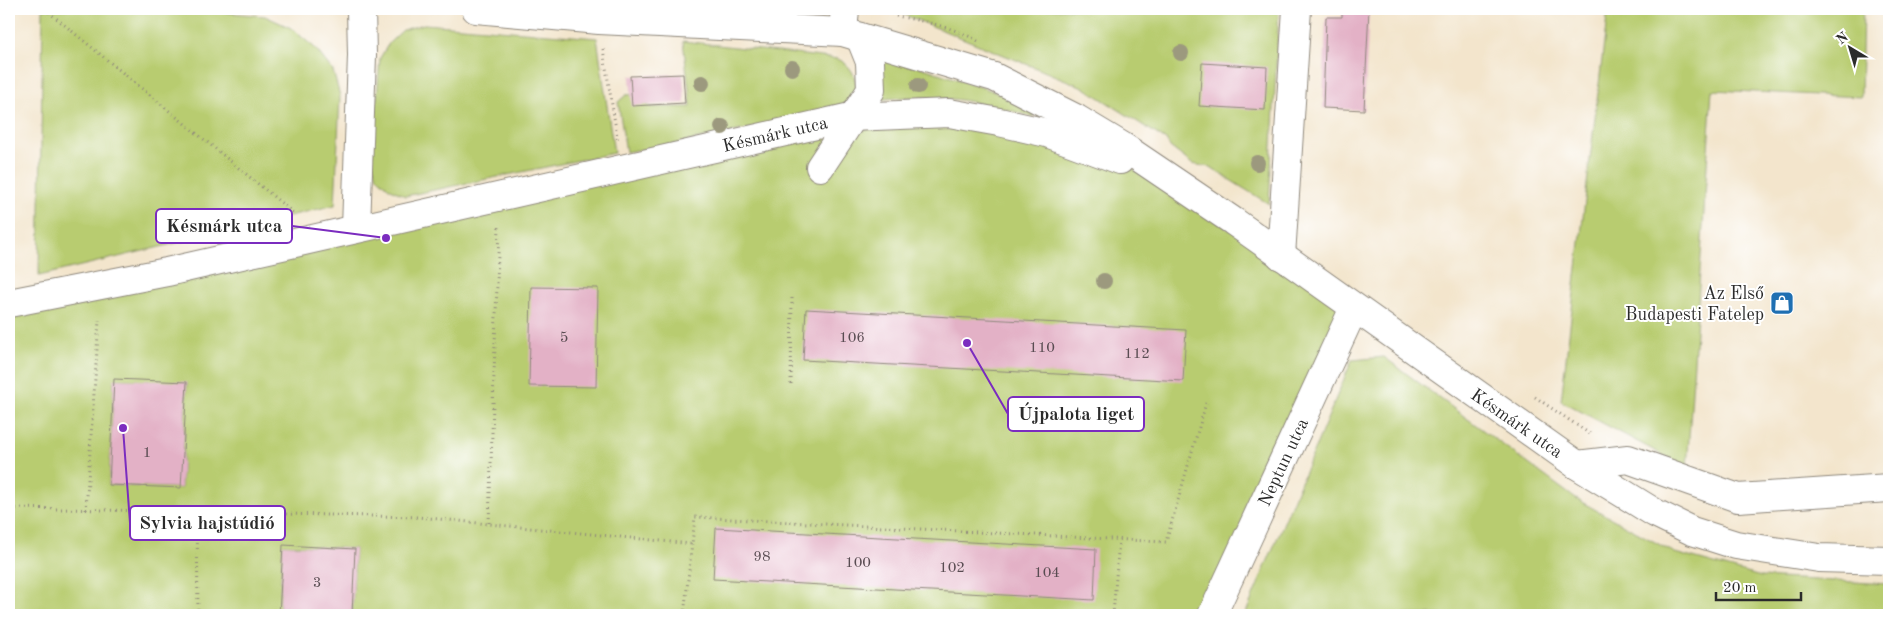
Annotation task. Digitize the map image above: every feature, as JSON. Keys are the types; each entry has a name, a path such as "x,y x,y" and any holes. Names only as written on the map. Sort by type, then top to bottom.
{"street":[{"path":"356,228 362,54 361,9"},
{"name":"Késmárk utca","path":"476,9 599,20 850,26 994,77 1085,124 1122,146 1577,465 1674,522 1727,542 1770,552 1819,558 1889,560"},
{"path":"1281,256 1297,9"},
{"path":"744,141 795,140 814,152 820,167 851,117 871,90 870,62 850,26"},
{"name":"Késmárk utca","path":"9,303 167,272 851,117 949,113 999,122 1047,133 1111,155 1185,190"},
{"name":"Neptun utca","path":"1212,615 1354,308"},
{"path":"1577,465 1628,460 1738,498 1889,488"}],"path":[{"path":"45,9 302,219 306,240"},
{"path":"599,20 622,169"},
{"path":"489,523 499,222"},
{"path":"791,384 792,298"},
{"path":"86,510 99,320"},
{"path":"684,615 695,517 1166,542 1206,403"},
{"path":"16,508 418,517 692,544"},
{"path":"197,513 198,615"},
{"path":"1113,615 1119,540"}],"green space":[{"path":"43,9 186,9 265,16 291,28 315,48 333,71 340,96 335,205 39,276"},
{"path":"890,9 1279,9 1269,204 1209,167 1192,164 1170,147 1166,140 1083,87"},
{"path":"1608,9 1863,9 1861,97 1712,90 1687,468 1561,401"},
{"path":"424,24 597,38 614,153 405,196 389,188 377,177 372,160 380,58 389,43 403,30"},
{"path":"683,41 838,59 850,68 856,90 841,110 626,152 618,102 626,95 638,94 650,107 691,107"},
{"path":"880,59 902,61 1002,94 1034,113 1033,117 975,102 918,97 878,100"},
{"path":"949,113 1111,155 1354,308 1212,615 352,615 355,549 283,545 279,615 9,615 9,303 356,228","holes":["114,379 187,383 181,488 109,485"]},
{"path":"1384,357 1576,499 1675,553 1761,577 1889,584 1889,615 1245,615 1352,360"}],"building":[{"path":"1342,9 1369,9 1364,110 1323,108 1326,17 1342,17"},
{"path":"1202,63 1267,67 1265,110 1199,106"},
{"path":"683,74 685,103 632,106 630,76"},
{"path":"531,287 598,288 596,387 529,386"},
{"path":"806,309 1186,330 1183,381 803,360"},
{"path":"114,379 187,382 181,488 109,485"},
{"path":"716,528 1096,549 1094,600 713,579"},
{"path":"283,545 355,549 352,615 279,615"}],"place":[{"name":"Késmárk utca","path":"386,238"},
{"name":"Az Első Budapesti Fatelep","path":"1782,303"},
{"name":"Újpalota liget","path":"967,343"},
{"name":"Sylvia hajstúdió","path":"123,428"}]}
